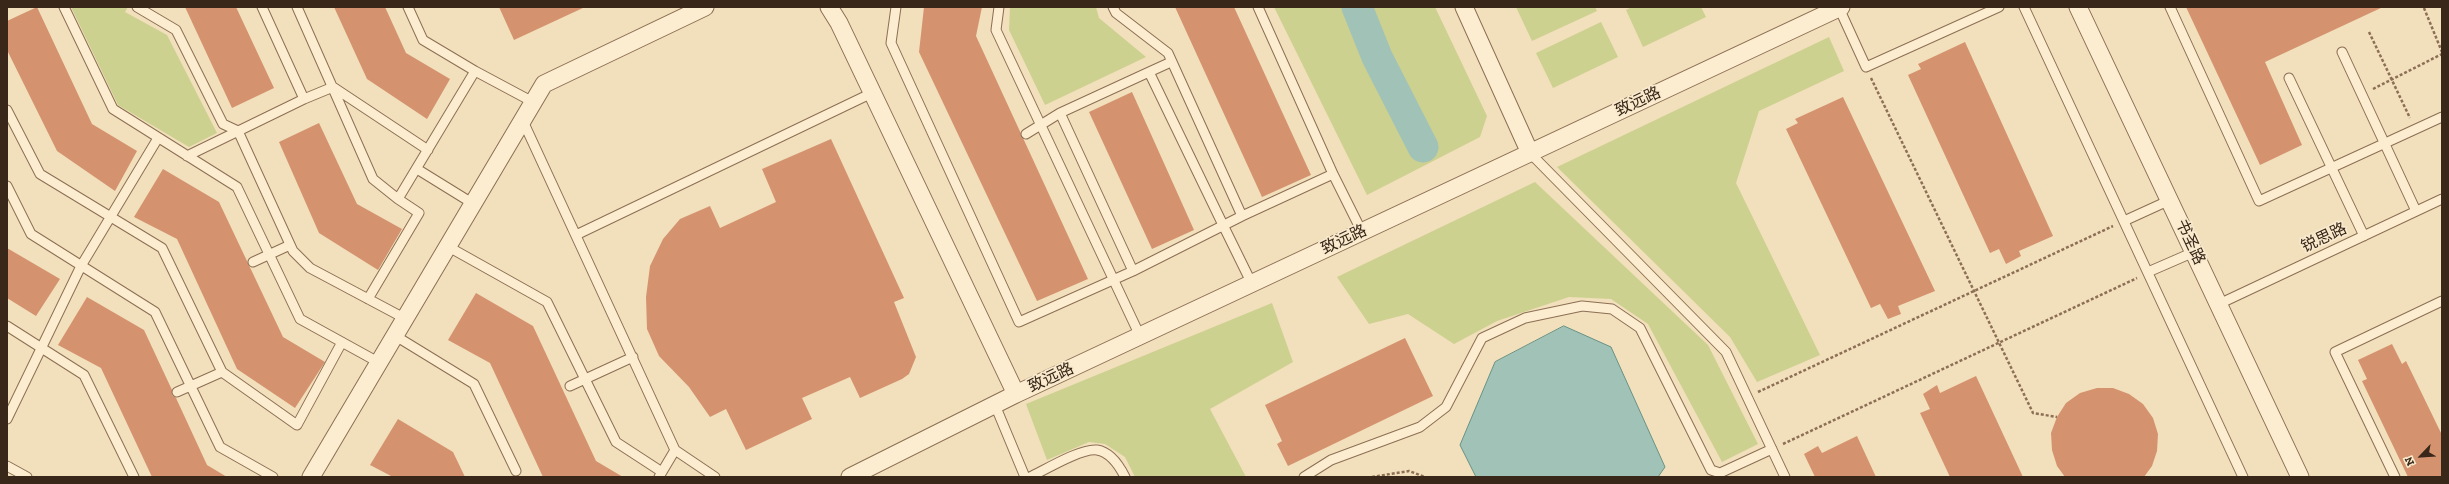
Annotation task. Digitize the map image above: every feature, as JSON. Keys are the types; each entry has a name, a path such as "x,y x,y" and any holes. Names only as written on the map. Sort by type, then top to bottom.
{"street":[{"path":"311,477 472,203 544,84 705,7"},
{"path":"829,7 872,93 1016,394"},
{"path":"1464,7 1530,153"},
{"name":"致远路","path":"850,477 1016,394 1840,7"},
{"name":"书圣路","path":"2078,7 2300,477"}],"lane":[{"path":"64,7 113,110 236,187 300,319 378,362"},
{"path":"137,7 176,30 223,124 238,131 293,251 310,268 404,318"},
{"path":"262,7 304,98"},
{"path":"297,7 373,179 398,199 419,213 368,299"},
{"path":"408,7 424,40 475,71 533,102"},
{"path":"896,7 891,43 1019,322 1134,271 1242,216 1333,174"},
{"path":"999,7 996,30 1039,125 1140,336"},
{"path":"1113,7 1116,13 1168,53 1242,216"},
{"path":"1258,7 1333,174 1362,232"},
{"path":"1840,7 1866,67 1999,7"},
{"path":"2024,7 2243,477"},
{"path":"2170,7 2259,202 2442,117"},
{"path":"2342,52 2383,144 2416,211"},
{"path":"1026,134 1060,113 1172,62"},
{"path":"398,199 475,71"},
{"path":"1149,72 1252,284"},
{"path":"2289,78 2330,169 2364,236"},
{"path":"188,156 304,98 333,87"},
{"path":"333,87 428,150"},
{"path":"576,234 872,93"},
{"path":"7,110 40,174 162,248 222,372 296,425 342,342"},
{"path":"1060,113 1134,271"},
{"path":"522,119 675,450 715,477"},
{"path":"7,419 81,266 158,138"},
{"path":"1530,153 1726,352 1785,477"},
{"path":"416,169 472,203"},
{"path":"7,186 31,234 154,312 220,446 268,476"},
{"name":"锐思路","path":"2219,304 2442,199"},
{"path":"2124,221 2170,200"},
{"path":"253,262 290,245"},
{"path":"447,246 547,302 616,442 660,475 675,450"},
{"path":"2148,272 2194,252"},
{"path":"2395,477 2335,352 2442,301"},
{"path":"1304,477 1331,460 1420,427 1446,407 1482,338 1525,318 1582,306 1612,309 1640,328 1711,470 1720,473 1772,449"},
{"path":"7,326 84,375 134,477"},
{"path":"394,335 474,384 516,472"},
{"path":"570,386 586,381 633,357"},
{"path":"177,392 222,372"},
{"path":"995,405 1025,477"},
{"path":"1030,477 1079,454 1096,450 1112,456 1125,477"},
{"path":"7,466 27,477"}],"path":[{"path":"2361,94 2392,80 2442,53 2424,8"},
{"path":"2369,32 2415,130"},
{"path":"1866,67 2033,413 2057,417"},
{"path":"1747,397 1975,292 2124,221"},
{"path":"1772,449 2148,272"},
{"path":"1372,477 1409,471 1425,477"}],"green space":[{"path":"71,7 128,7 125,12 167,35 217,133 189,147 118,105"},
{"path":"1010,7 1096,7 1099,18 1146,57 1045,105 1009,30"},
{"path":"1274,7 1435,7 1487,116 1480,137 1367,195"},
{"path":"1516,7 1595,7 1597,11 1532,41"},
{"path":"1632,7 1701,7 1706,17 1643,47 1626,10"},
{"path":"1601,22 1618,57 1553,88 1536,53"},
{"path":"1829,37 1844,71 1759,111 1736,183 1820,355 1757,382 1730,337 1557,167"},
{"path":"1535,182 1708,345 1758,444 1722,462 1648,324 1611,299 1569,297 1497,321 1454,344 1408,314 1369,324 1337,277"},
{"path":"1272,303 1293,362 1210,409 1246,477 1135,477 1125,457 1105,444 1089,442 1047,460 1026,404"}],"water":[{"path":"1564,326 1611,347 1665,467 1658,477 1476,477 1460,445 1495,362"}],"building":[{"path":"37,7 92,124 137,151 115,191 57,151 7,50 7,21"},
{"path":"185,7 236,7 274,88 232,108"},
{"path":"334,7 385,7 406,53 450,79 427,119 367,79"},
{"path":"499,7 585,7 514,40"},
{"path":"924,7 982,7 976,36 1088,279 1037,301 919,52"},
{"path":"1175,7 1234,7 1311,175 1262,197"},
{"path":"2186,7 2383,7 2265,62 2302,145 2260,165"},
{"path":"1965,42 2053,236 2019,251 2021,256 2006,264 1999,249 1990,253 1908,75 1921,69 1918,64"},
{"path":"1132,92 1194,230 1152,249 1089,112"},
{"path":"1843,97 1935,291 1898,306 1901,314 1888,319 1880,304 1871,308 1786,129 1798,123 1795,119"},
{"path":"319,123 357,204 402,229 378,270 319,233 279,142"},
{"path":"831,139 904,298 894,302 916,357 909,374 902,379 860,398 850,377 802,398 812,419 746,450 726,409 710,417 689,387 659,356 647,329 646,297 650,266 663,239 680,219 710,206 720,228 776,202 762,169"},
{"path":"163,169 219,202 283,337 325,362 295,408 237,369 177,239 134,217"},
{"path":"7,248 60,279 36,316 7,298"},
{"path":"476,293 533,326 596,461 623,477 543,477 490,363 448,340"},
{"path":"87,297 144,330 172,390 172,395 176,398 207,465 227,477 152,477 101,368 58,345"},
{"path":"1405,338 1433,396 1288,466 1277,444 1282,441 1265,405"},
{"path":"2392,344 2402,364 2406,361 2442,435 2442,477 2408,477 2362,381 2367,379 2358,360"},
{"path":"1976,376 2023,477 1950,477 1920,413 1930,409 1923,394 1937,385 1940,393"},
{"path":"2097,388 2113,388 2129,394 2143,404 2153,418 2158,434 2157,451 2152,466 2144,477 2065,477 2057,466 2052,450 2051,433 2057,417 2066,403 2080,393"},
{"path":"398,419 453,452 465,477 393,477 370,465"},
{"path":"1857,436 1876,477 1815,477 1804,454 1818,446 1822,453"}],"waterway":[{"path":"1357,7 1377,57 1423,147"}]}
